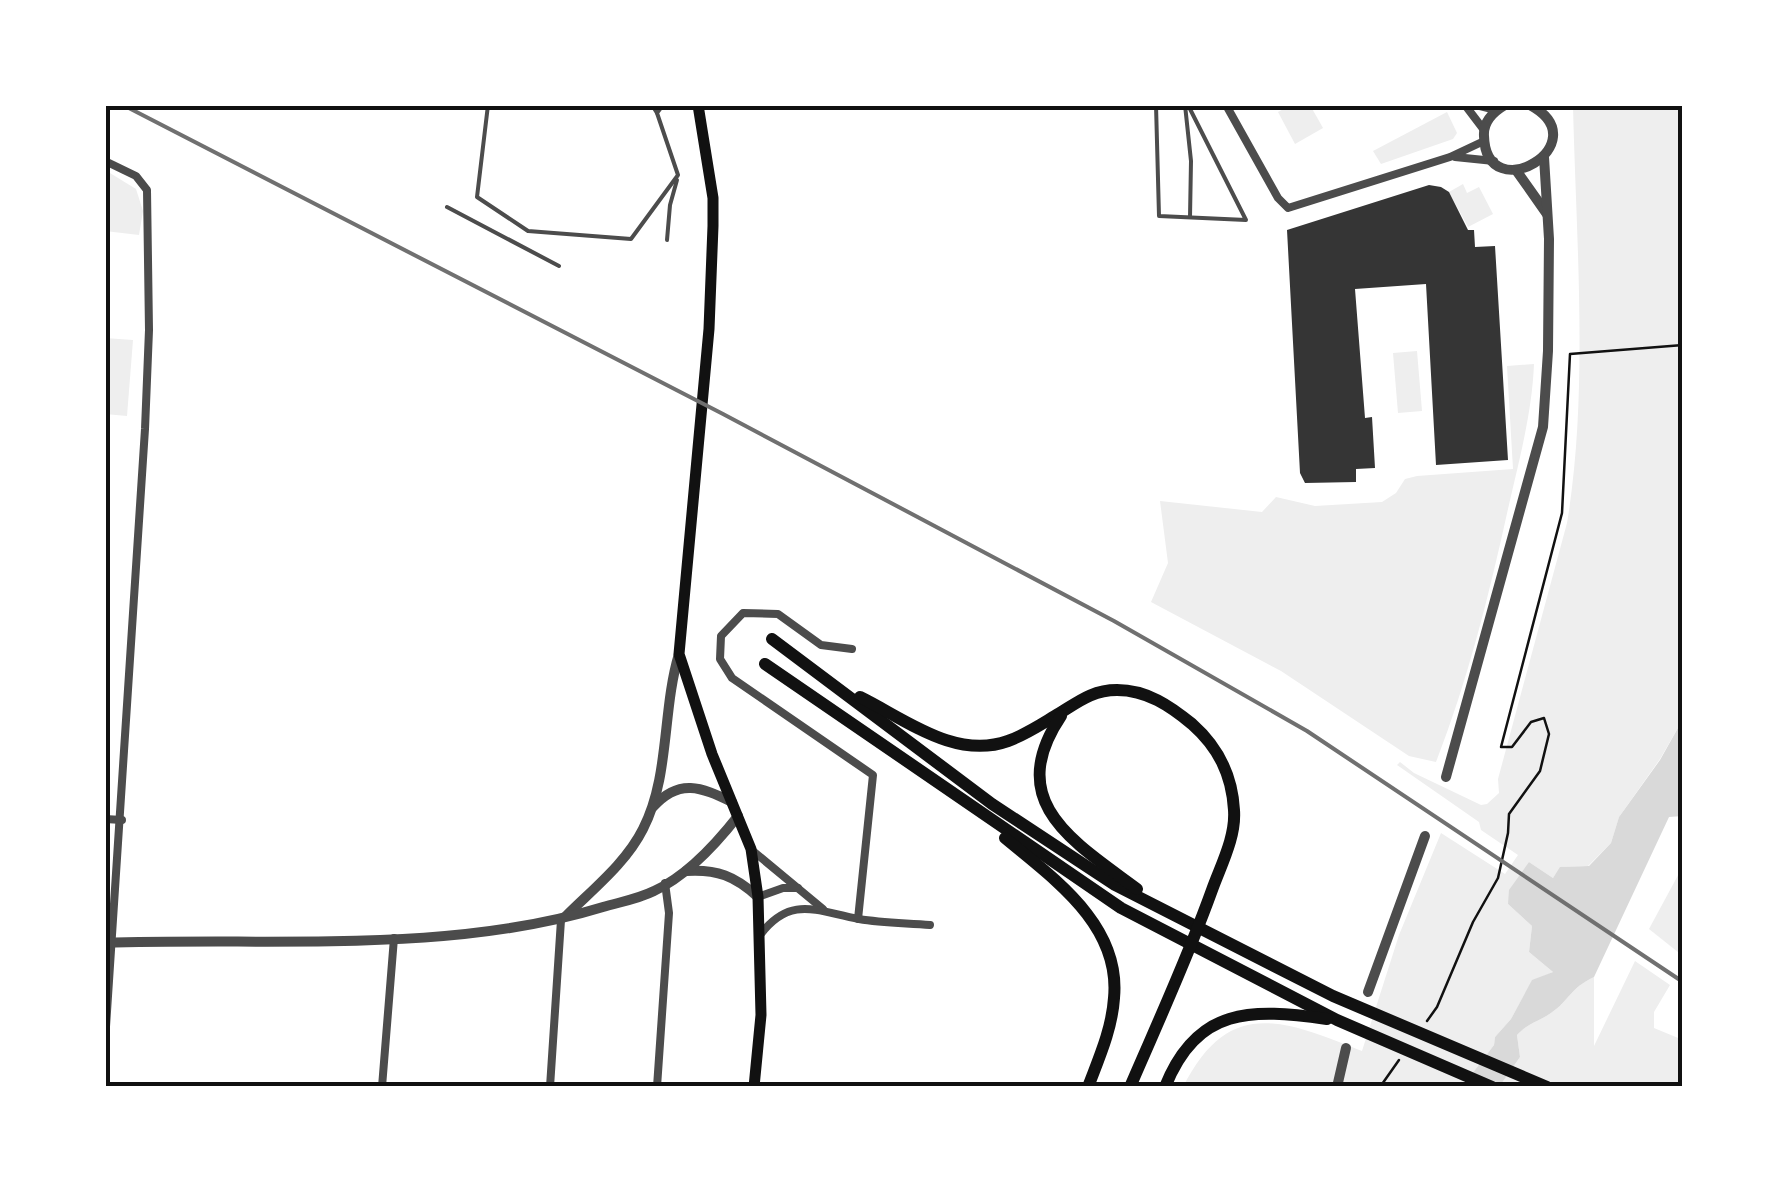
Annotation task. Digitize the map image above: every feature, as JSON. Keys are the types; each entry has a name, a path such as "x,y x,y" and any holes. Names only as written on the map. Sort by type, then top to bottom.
{"highway":[{"path":"772,638 992,804 1114,885 1333,996 1547,1087"},
{"path":"765,664 1121,908 1337,1020 1492,1087"},
{"path":"832,683 915,728 954,743 986,745 1006,742 1065,710 1082,696 1118,690 1144,694 1173,708 1221,756 1234,812 1228,846 1191,948 1130,1087"},
{"path":"1065,710 1045,744 1040,762 1044,805 1060,829 1077,844 1174,917"},
{"path":"954,794 1076,898 1110,956 1114,996 1108,1033 1088,1087"},
{"path":"1164,1087 1189,1043 1206,1027 1238,1014 1294,1014 1337,1020"}],"main road":[{"path":"698,105 713,198 708,329 679,654 691,698 751,849 758,898 761,1015 754,1087"}],"street":[{"path":"1226,105 1278,198 1288,208 1450,157 1484,136 1500,107 1476,105"},
{"path":"1465,105 1494,161"},
{"path":"1530,105 1548,121"},
{"path":"1446,777 1542,427 1548,351 1544,157 1551,139 1548,105"},
{"path":"1450,157 1494,161 1516,170 1529,168 1544,157"},
{"path":"105,161 144,183 148,200 149,330 122,820 109,943 105,1042"},
{"path":"1516,170 1548,214"},
{"path":"852,650 821,645 778,614 743,614 721,636 720,659 732,678 873,776 858,919"},
{"path":"550,1087 561,920 616,866 644,829 657,786 671,681 679,654"},
{"path":"649,812 674,789 693,788 732,802"},
{"path":"109,943 394,938 510,929 561,920 655,891 685,870 738,816"},
{"path":"105,819 122,820"},
{"path":"1368,992 1424,836"},
{"path":"751,849 823,908"},
{"path":"685,870 729,875 758,898 783,888 798,888"},
{"path":"658,1087 669,912 665,883"},
{"path":"760,936 770,922 802,908 823,908 858,919 930,925"},
{"path":"382,1087 394,938"},
{"path":"1337,1087 1346,1048"}],"lane":[{"path":"488,105 477,197 528,231 631,239 678,176"},
{"path":"652,105 678,176 667,240"},
{"path":"657,114 663,105"},
{"path":"1156,105 1158,216 1246,220 1187,105"},
{"path":"1187,105 1190,216"},
{"path":"447,207 560,266"},
{"path":"522,246 528,231"}],"path":[{"path":"1426,1023 1498,878 1509,814 1540,771 1550,734 1544,718 1531,722 1512,747 1502,747 1562,513 1570,354 1683,345"},
{"path":"1380,1087 1403,1055"}],"shaded area":[{"path":"1291,105 1310,105 1323,128 1295,144 1278,112"},
{"path":"1573,105 1683,105 1683,719 1619,817 1611,843 1588,866 1561,867 1553,878 1529,862 1508,904 1532,926 1529,952 1553,972 1532,981 1511,1019 1495,1037 1494,1045 1462,1087 1183,1087 1201,1058 1219,1039 1239,1027 1260,1023 1283,1025 1362,1051 1399,935 1441,833 1505,874 1518,855 1481,830 1479,822 1397,765 1400,762 1414,773 1481,805 1499,793 1498,779 1567,523 1574,473 1579,315"},
{"path":"1447,112 1457,133 1453,139 1381,164 1373,151"},
{"path":"105,170 136,189 143,211 139,235 105,231"},
{"path":"1463,184 1467,193 1479,187 1493,214 1468,227 1449,192"},
{"path":"105,338 133,340 127,416 105,414"},
{"path":"1417,351 1422,411 1398,413 1393,353"},
{"path":"1534,364 1524,437 1493,573 1468,669 1436,762 1409,756 1281,671 1151,602 1168,563 1160,501 1262,512 1276,497 1315,506 1382,502 1396,493 1405,479 1513,469 1507,366"},
{"path":"1683,719 1683,816 1669,817 1594,977 1517,1035 1520,1057 1499,1087 1462,1087 1494,1045 1495,1037 1511,1019 1532,980 1553,972 1529,952 1532,926 1508,904 1509,890 1529,862 1553,878 1560,867 1589,866 1611,843 1619,817 1660,760"},
{"path":"1683,866 1683,956 1649,929"},
{"path":"1635,961 1670,985 1654,1012 1654,1028 1683,1040 1683,1087 1499,1087 1520,1057 1517,1035 1594,977 1594,1046"}],"building":[{"path":"1429,185 1449,192 1468,230 1474,230 1475,247 1495,246 1508,460 1436,465 1426,284 1355,289 1365,418 1372,417 1375,468 1356,469 1356,482 1305,483 1300,473 1287,230"}],"railway":[{"path":"123,105 723,414 1114,621 1307,731 1683,982"}]}
